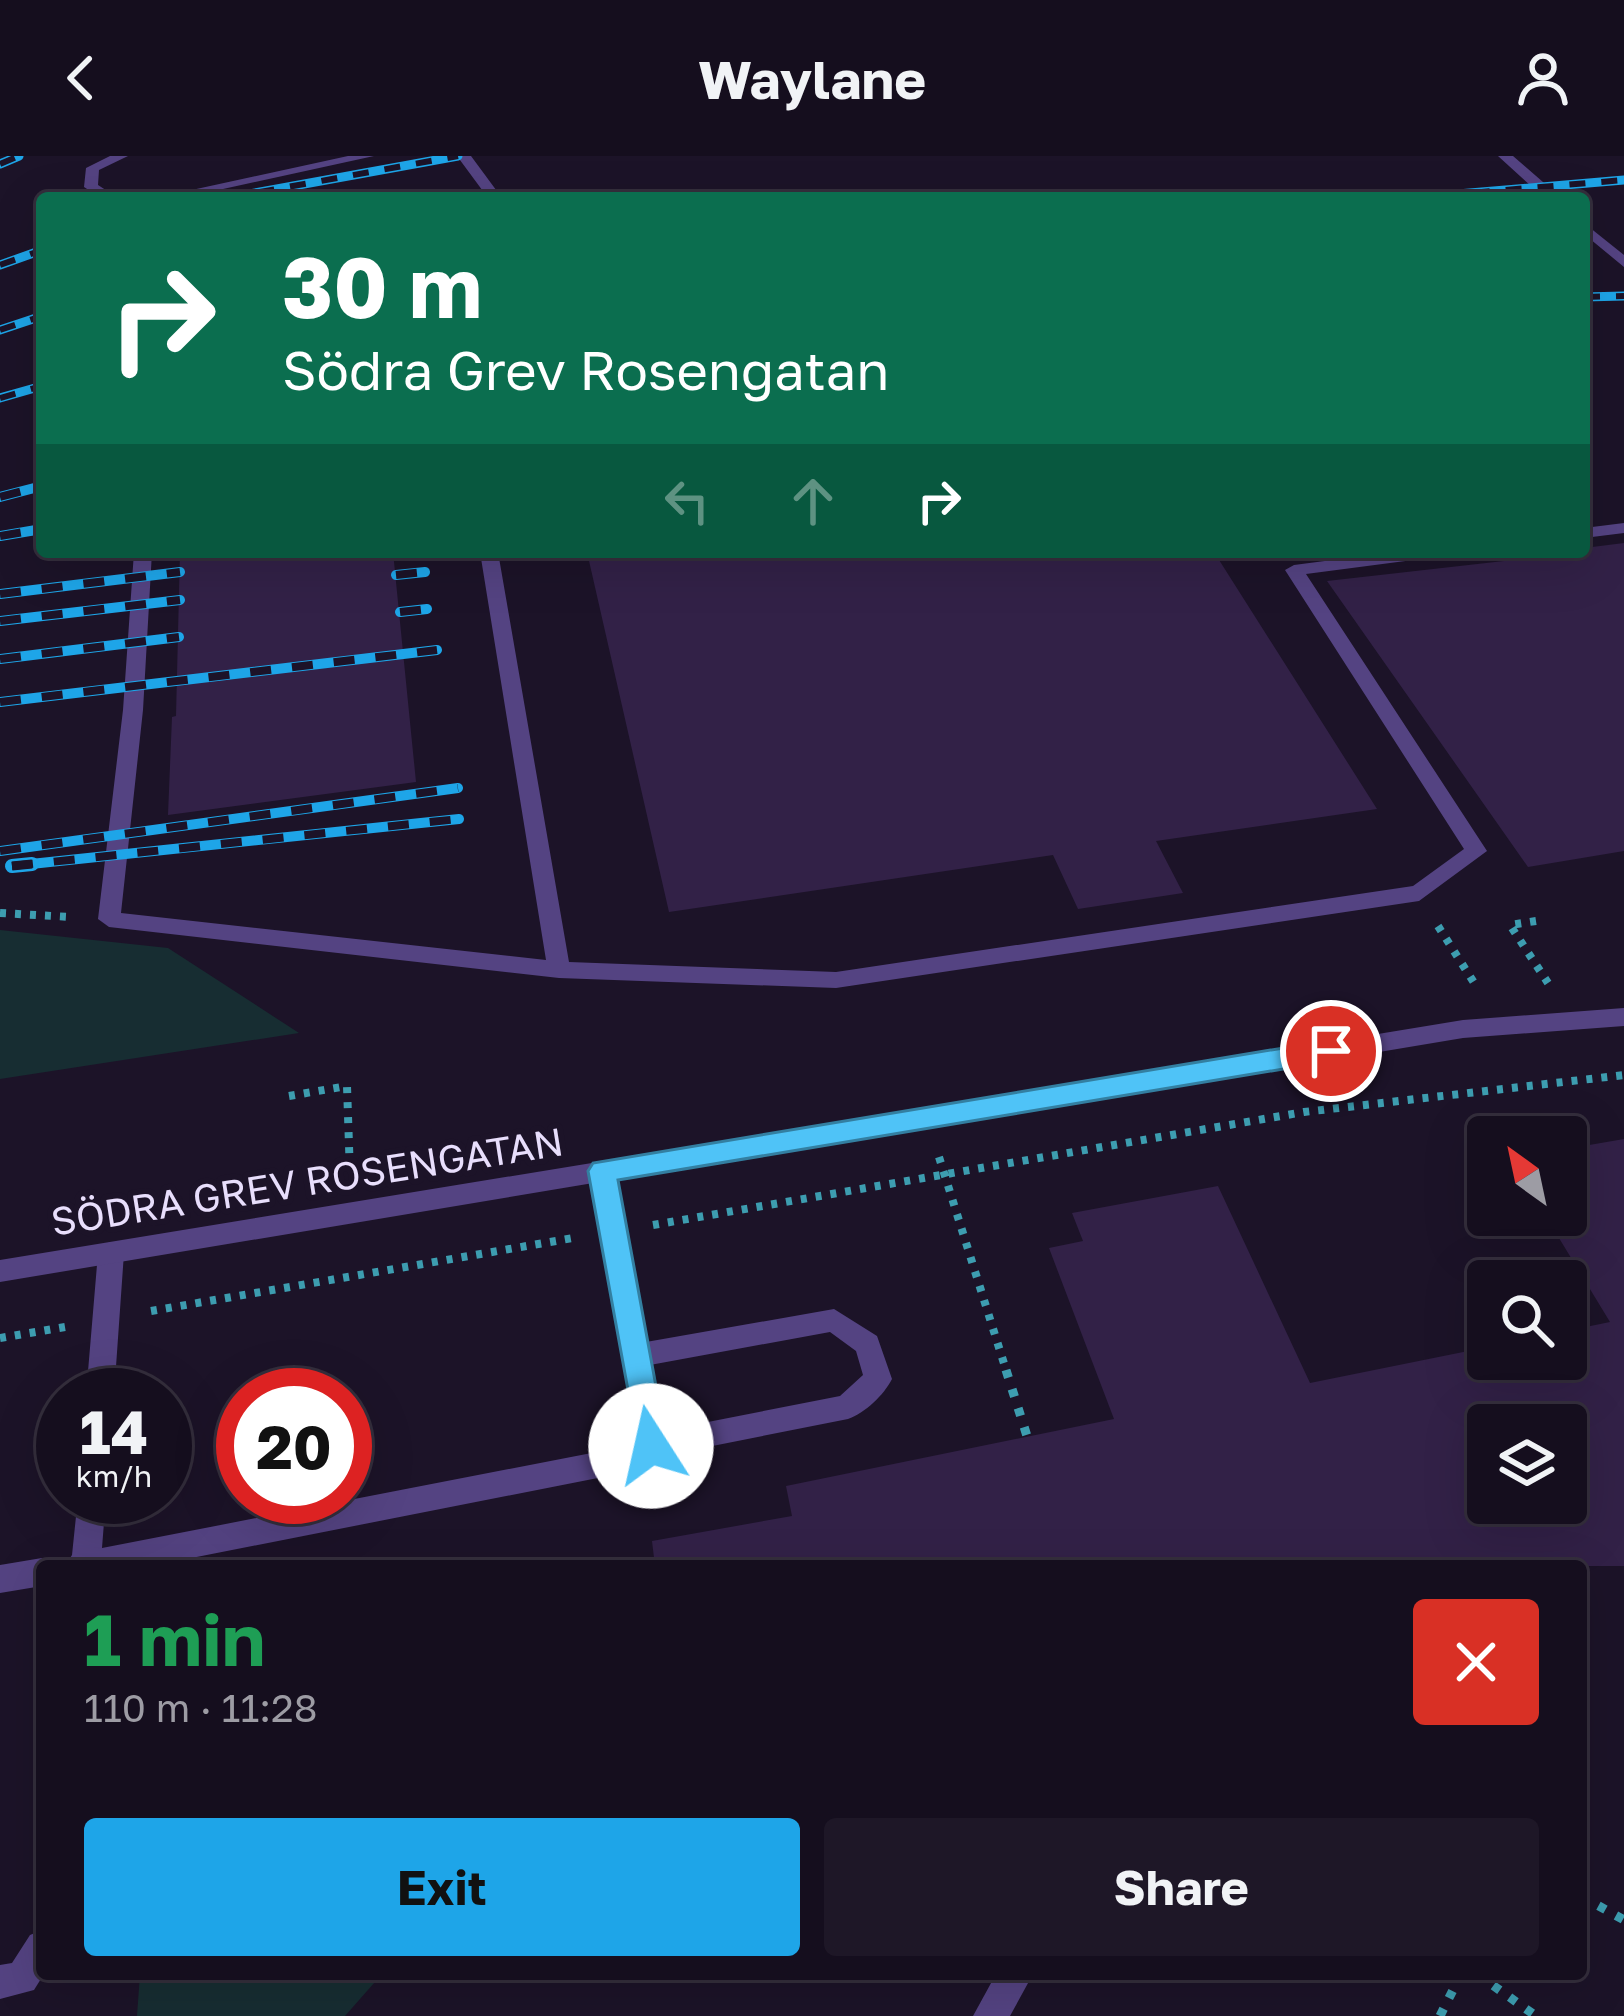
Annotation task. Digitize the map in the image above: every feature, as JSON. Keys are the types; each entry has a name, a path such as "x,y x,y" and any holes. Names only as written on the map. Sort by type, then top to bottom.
{"street":[{"path":"100,192 91,187 93,168 121,156"},
{"path":"191,192 368,156"},
{"path":"464,156 491,192"},
{"path":"1505,156 1545,192"},
{"path":"1590,232 1624,263"},
{"path":"1590,532 1624,528"},
{"path":"143,558 134,710 109,919 559,970 836,980 1419,893 1476,851 1294,570 1389,558"},
{"path":"490,558 559,970"},
{"name":"SÖDRA GREV ROSENGATAN","path":"0,1271 1462,1029 1624,1017"},
{"path":"603,1171 651,1446"},
{"path":"102,1368 111,1253"},
{"path":"115,1560 608,1463 651,1446 848,1407 878,1378 867,1344 834,1320 635,1356"},
{"path":"85,1560 89,1524"},
{"path":"0,1579 36,1573"},
{"path":"0,1982 22,1978 36,1956"},
{"path":"990,2016 1012,1980"}],"path":[{"path":"1419,893 1480,993"},
{"path":"0,913 109,919"},
{"path":"1536,921 1510,925 1551,989"},
{"path":"0,1338 1304,1112 1624,1076"},
{"path":"289,1096 347,1086 350,1175"},
{"path":"1058,1142 1071,1153"},
{"path":"937,1150 1027,1436"},
{"path":"870,1187 877,1174"},
{"path":"1587,1899 1624,1920"},
{"path":"1439,2016 1458,1980"},
{"path":"1486,1980 1536,2016"}],"green space":[{"path":"0,930 168,948 299,1033 0,1079"},
{"path":"140,1980 377,1980 345,2016 137,2016"}],"building":[{"path":"1624,543 1624,851 1528,867 1327,581 1531,558 1590,558 1590,547"},
{"path":"180,558 394,558 416,782 168,815 172,717 176,716"},
{"path":"588,558 1218,558 1377,809 1156,841 1183,893 1078,909 1053,855 669,912"},
{"path":"1624,1139 1624,1566 1587,1566 1587,1560 654,1560 652,1541 792,1516 786,1486 1114,1419 1049,1248 1083,1241 1072,1213 1218,1186 1310,1383 1467,1351 1467,1380 1587,1380 1587,1327 1610,1322 1587,1284 1587,1260 1572,1260 1558,1236 1587,1236 1587,1145"}],"railway":[{"path":"0,164 19,156"},
{"path":"260,192 458,156"},
{"path":"1481,192 1624,180"},
{"path":"0,265 36,252"},
{"path":"1590,297 1624,296"},
{"path":"0,330 36,318"},
{"path":"0,398 36,388"},
{"path":"0,497 36,488"},
{"path":"0,536 36,530"},
{"path":"0,594 180,572"},
{"path":"396,575 425,572"},
{"path":"0,621 180,600"},
{"path":"400,612 427,609"},
{"path":"0,659 179,637"},
{"path":"0,702 437,650"},
{"path":"0,851 458,788"},
{"path":"32,864 12,866 459,819"}],"route":[{"path":"651,1446 603,1171 1331,1051"}]}
